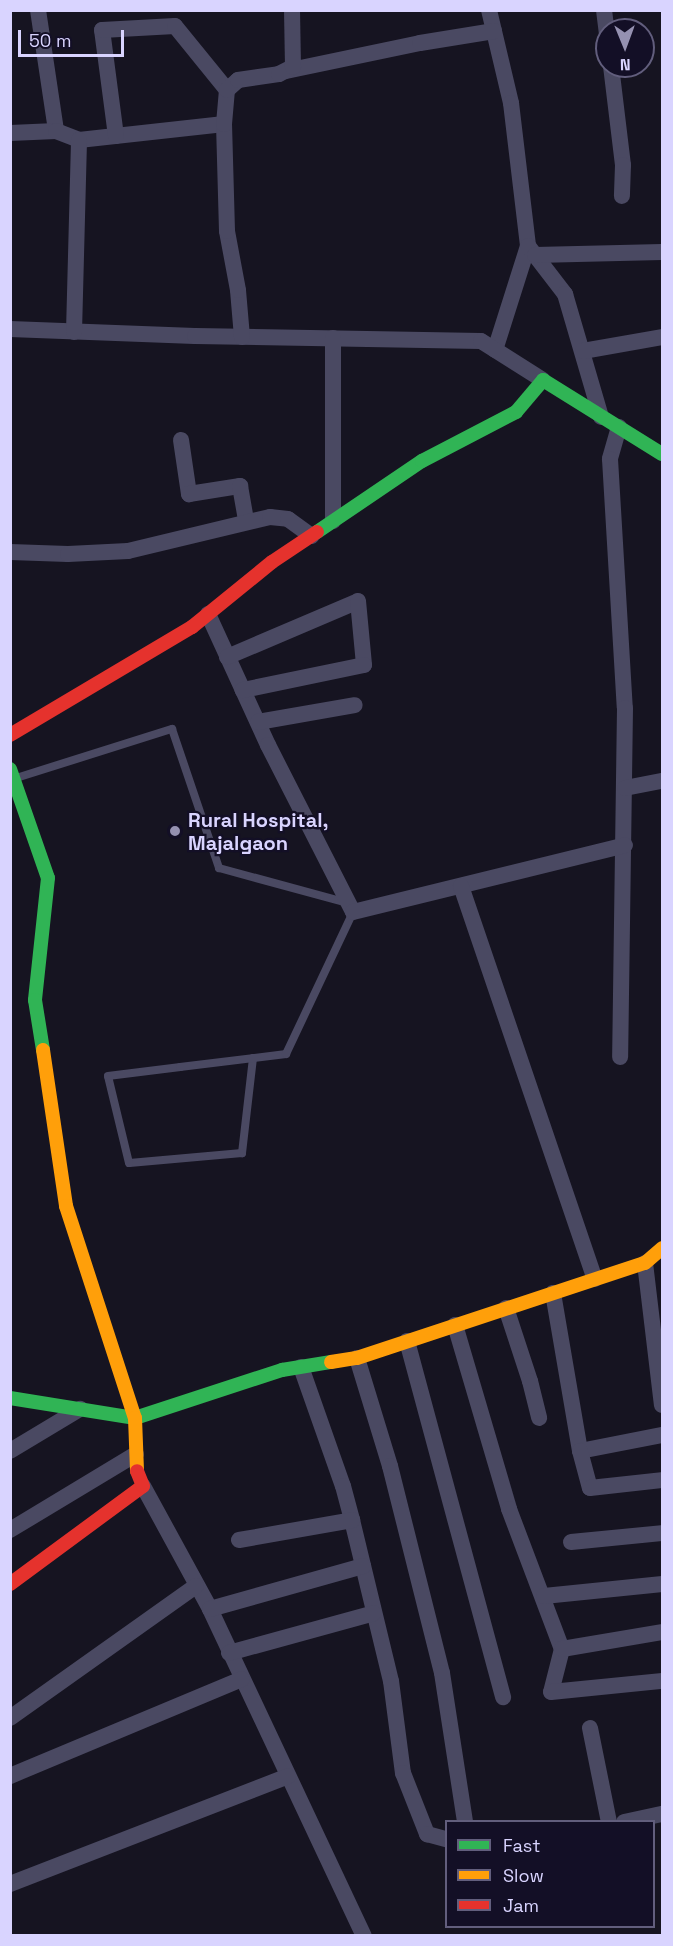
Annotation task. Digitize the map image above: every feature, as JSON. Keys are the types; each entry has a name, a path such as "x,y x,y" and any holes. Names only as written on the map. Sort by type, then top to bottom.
{"street":[{"path":"38,10 56,131"},
{"path":"242,337 238,290 227,231 224,124 227,90 238,80 279,74 293,67 292,10"},
{"path":"489,10 511,103 531,250 495,350"},
{"path":"116,136 102,30 175,26 227,90"},
{"path":"285,71 420,43 494,31"},
{"path":"612,78 623,165 622,196"},
{"path":"10,132 56,131 79,140 224,124"},
{"path":"74,332 79,140"},
{"path":"531,250 663,252"},
{"path":"531,250 565,294 601,417"},
{"path":"10,329 242,337 481,341 663,454"},
{"path":"583,351 663,337"},
{"path":"333,339 333,521"},
{"path":"10,735 192,627 272,562 422,460 516,412 543,380"},
{"path":"619,427 610,459 625,708 625,845 620,1057"},
{"path":"181,440 189,494 240,486 246,521"},
{"path":"10,552 69,554 128,551 213,533 246,521 270,517 288,519 311,536"},
{"path":"227,657 358,601 364,665 243,690"},
{"path":"208,614 258,722 351,907 461,885 625,845"},
{"path":"258,722 356,705"},
{"path":"12,774 48,878 34,1000 66,1206 135,1418 137,1474 210,1609 364,1935"},
{"path":"625,788 662,783"},
{"path":"461,885 595,1279"},
{"path":"10,1398 135,1418 282,1370 357,1358 645,1263 663,1248"},
{"path":"645,1263 657,1315 663,1405"},
{"path":"553,1293 580,1451 590,1488 663,1480"},
{"path":"506,1308 530,1381 538,1418"},
{"path":"455,1326 509,1509 544,1596 562,1649 551,1692 663,1681"},
{"path":"407,1341 455,1512 503,1697"},
{"path":"357,1358 390,1466 442,1673 465,1820"},
{"path":"301,1367 343,1486 352,1520 391,1681 403,1773 427,1834 445,1838"},
{"path":"10,1451 80,1409"},
{"path":"580,1451 663,1435"},
{"path":"10,1530 136,1454"},
{"path":"10,1584 143,1486"},
{"path":"238,1540 352,1520"},
{"path":"571,1542 663,1533"},
{"path":"210,1609 363,1566"},
{"path":"544,1596 663,1584"},
{"path":"10,1718 196,1586"},
{"path":"229,1653 374,1612"},
{"path":"562,1649 663,1632"},
{"path":"10,1776 242,1679"},
{"path":"590,1728 609,1820"},
{"path":"10,1884 288,1776"},
{"path":"630,1820 663,1814"}],"lane":[{"path":"12,774 172,729 219,868 351,907 286,1054 253,1058 108,1076 129,1163 242,1153 253,1058"}],"traffic: fast":[{"path":"317,532 422,461 516,412 543,380 662,454"},
{"path":"10,769 48,878 35,1000 43,1050"},
{"path":"10,1398 135,1418 282,1370 331,1362"}],"traffic: slow":[{"path":"43,1050 66,1206 135,1418 137,1471"},
{"path":"331,1362 357,1358 645,1263 662,1248"}],"traffic: jam":[{"path":"10,735 192,627 272,562 317,532"},
{"path":"10,1584 143,1486 137,1471"}],"place":[{"name":"Rural Hospital, Majalgaon","path":"175,831"}]}
